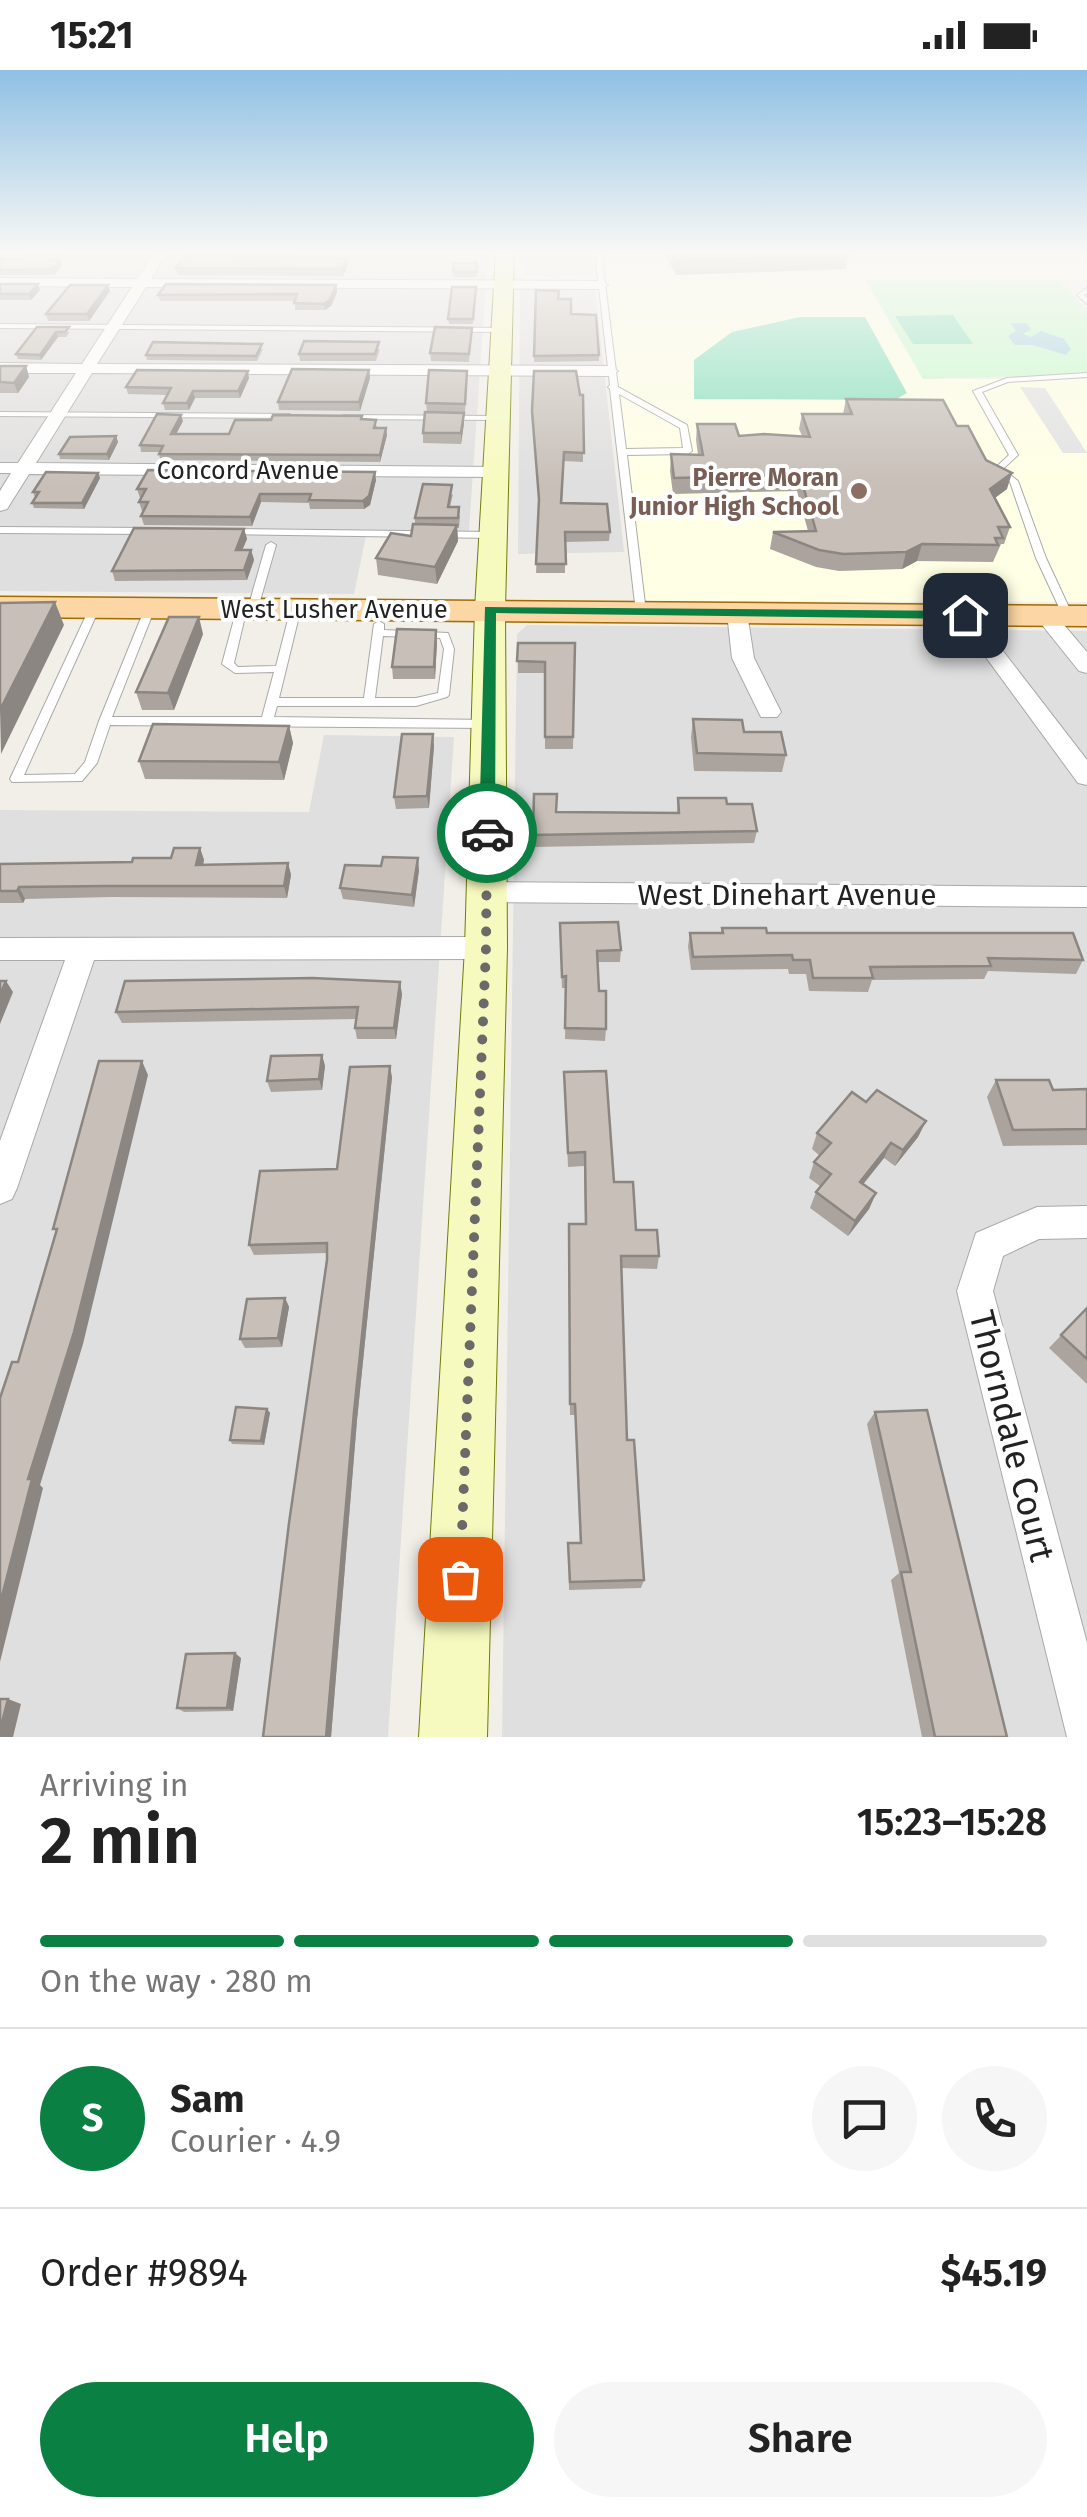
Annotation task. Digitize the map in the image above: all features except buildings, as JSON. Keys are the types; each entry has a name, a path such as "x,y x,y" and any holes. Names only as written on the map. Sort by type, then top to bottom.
{"main road":[{"path":"454,1737 486,948 490,610 502,330"},
{"name":"West Lusher Avenue","path":"0,607 296,608 380,621 490,610 1067,616"}],"street":[{"path":"0,504 112,330"},
{"path":"0,368 500,371 612,379"},
{"name":"Concord Avenue","path":"0,468 497,472"},
{"path":"737,613 743,658 768,712"},
{"path":"965,615 1087,777"},
{"path":"1067,616 1087,666"},
{"name":"West Dinehart Avenue","path":"486,892 1087,897"},
{"path":"0,1188 84,948"},
{"path":"0,949 486,948"},
{"name":"Thorndale Court","path":"1087,1222 1037,1223 988,1245 975,1291 1087,1729"}],"lane":[{"path":"475,330 502,330"},
{"path":"607,330 641,612"},
{"path":"1067,616 1014,482 998,469 1014,455 977,391 1008,380 1087,376"},
{"path":"612,379 684,427 688,451 622,452"},
{"path":"0,414 307,416"},
{"path":"326,417 498,418"},
{"path":"0,530 162,531"},
{"path":"220,532 494,535"},
{"path":"271,544 228,664 236,670 281,669"},
{"path":"16,779 96,607"},
{"path":"0,778 78,778 91,763 150,608"},
{"path":"267,721 296,608"},
{"path":"271,702 369,702 432,699 444,690 449,649 444,635 380,621 369,702"},
{"path":"105,721 488,724"}],"shaded area":[{"path":"0,330 483,330 469,531 367,531 354,594 0,591"},
{"path":"520,330 600,330 624,552 518,554"},
{"name":"Pierre Moran Junior High School","path":"612,330 894,330 923,379 1087,379 1087,602 645,601"},
{"path":"1020,387 1045,388 1087,453 1063,453"},
{"path":"527,625 1087,631 1087,1737 502,1737 517,634"},
{"path":"324,735 454,737 388,1737 0,1737 0,810 309,812"}],"green space":[{"path":"872,330 907,393 895,400 694,399 694,360 732,332"},
{"path":"895,330 1087,330 1087,374 923,379"},
{"path":"904,330 963,330 973,344 913,344"}],"water":[{"path":"1030,330 1023,334 1031,337 1041,331 1064,339 1071,349 1066,355 1033,345 1015,345 1008,336"}],"way so far":[{"path":"460,1579 486,948 487,833"}],"place":[{"name":"Pierre Moran Junior High School","path":"859,491"}],"route":[{"path":"487,833 490,610 965,615"}]}
